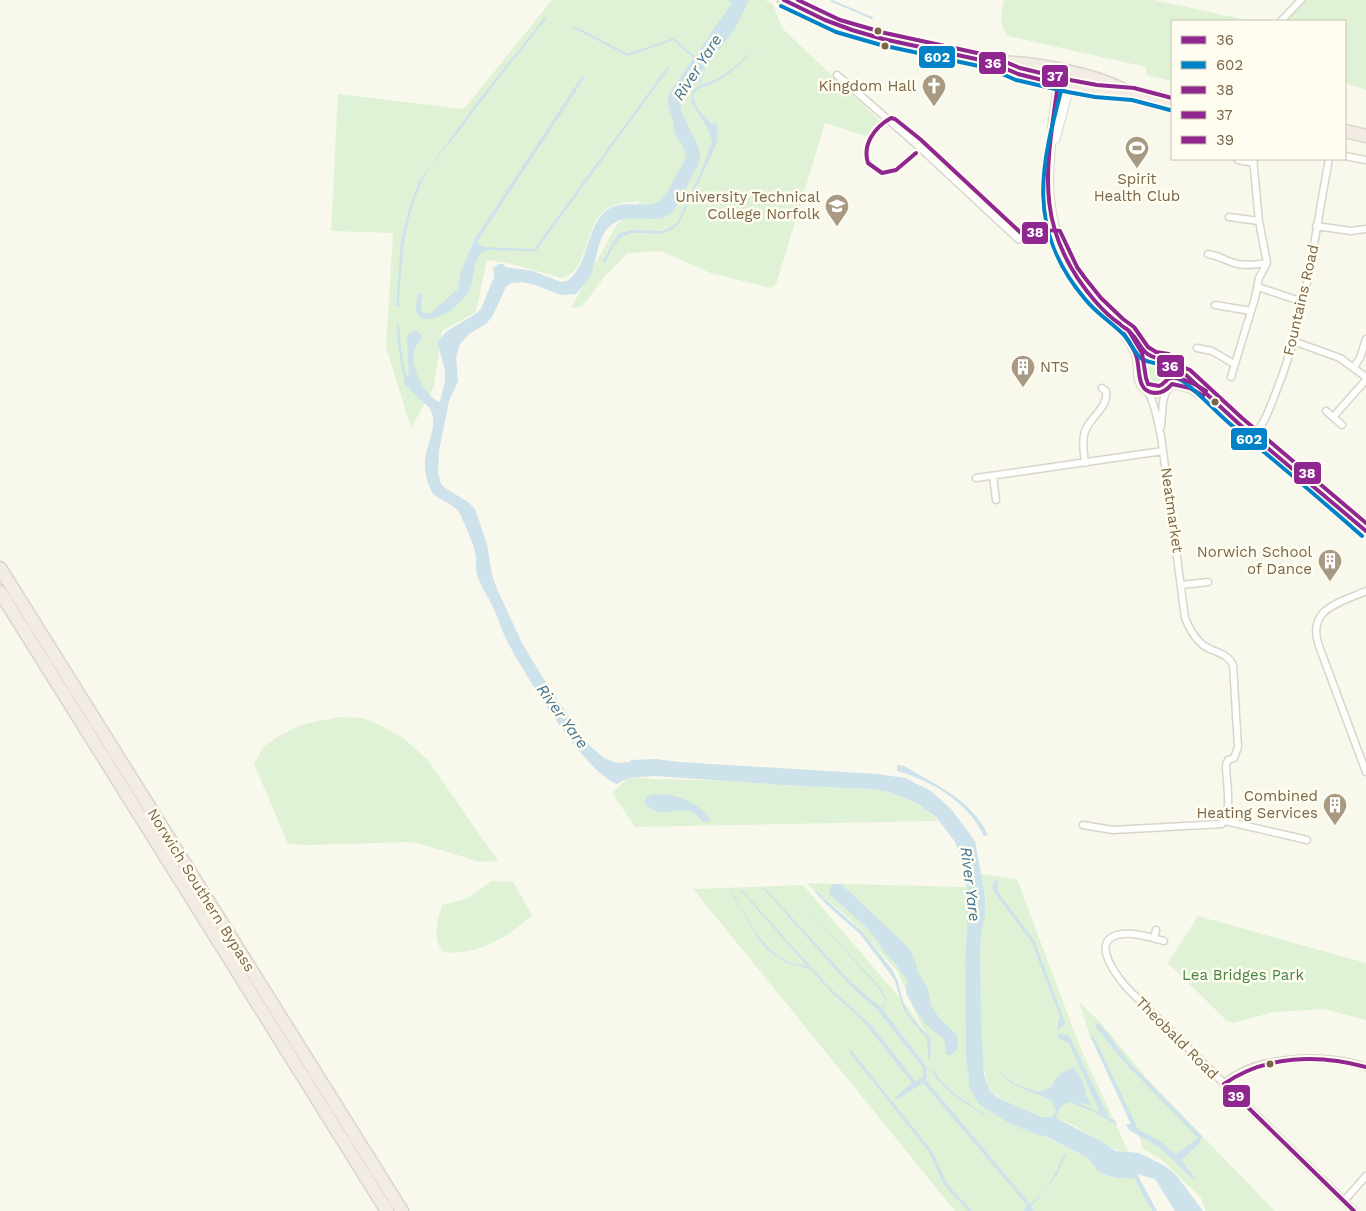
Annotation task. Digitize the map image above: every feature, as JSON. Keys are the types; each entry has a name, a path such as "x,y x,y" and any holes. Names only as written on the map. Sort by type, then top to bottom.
{"highway":[{"path":"784,0 825,20 883,39 990,62 1018,74 1065,80"},
{"path":"990,62 1005,62 1020,68 1116,94 1133,94 1171,104"},
{"path":"1346,132 1366,136"},
{"name":"Norwich Southern Bypass","path":"0,568 402,1211"},
{"name":"Norwich Southern Bypass","path":"0,592 386,1211"}],"street":[{"path":"1281,20 1301,0"},
{"path":"838,75 1018,239 1030,241 1056,236"},
{"path":"1065,80 1048,185 1051,218 1056,236 1072,270 1080,282 1096,302 1129,331 1144,352 1154,358 1166,360 1173,370 1186,376 1366,531"},
{"path":"1346,156 1366,160"},
{"path":"1231,378 1259,278 1266,263 1259,221 1254,161 1238,160"},
{"name":"Fountains Road","path":"1254,435 1261,427 1267,415 1283,376 1293,341 1303,302 1329,160"},
{"path":"1229,217 1259,221"},
{"path":"1316,226 1352,230 1366,229"},
{"path":"1208,254 1220,256 1245,266 1266,263"},
{"path":"1258,287 1303,302"},
{"path":"1215,305 1251,312"},
{"path":"1119,324 1137,357 1140,384 1148,392 1161,393 1169,387 1190,388 1219,406"},
{"path":"1354,368 1360,358 1366,339"},
{"path":"1293,341 1340,358 1366,379 1333,417"},
{"path":"1197,348 1212,351 1234,364"},
{"path":"1138,371 1145,361 1154,358"},
{"path":"1169,387 1173,370"},
{"name":"Neatmarket","path":"1161,436 1161,417 1169,387"},
{"path":"1085,462 1084,434 1088,424 1107,398 1106,391 1102,388"},
{"name":"Neatmarket","path":"1148,392 1154,402 1161,436 1185,618 1190,631 1203,645 1229,658 1233,665 1238,747 1234,758 1228,760 1226,765 1228,810 1225,821"},
{"path":"1326,411 1342,426"},
{"path":"976,478 1163,450"},
{"path":"993,476 996,500"},
{"path":"1181,585 1208,582"},
{"path":"1366,591 1321,614 1315,629 1319,646 1366,772"},
{"path":"1083,825 1120,830 1218,825 1225,821 1307,840"},
{"path":"1154,938 1156,930"},
{"name":"Theobald Road","path":"1164,942 1154,938 1129,934 1112,936 1106,946 1106,954 1110,965 1124,985 1354,1211"},
{"path":"1224,1084 1244,1073 1273,1062 1297,1059 1322,1059 1366,1067"},
{"path":"1344,1201 1366,1176"}],"green space":[{"path":"552,0 765,0 773,4 782,28 881,122 869,137 825,123 776,285 771,288 710,273 661,251 628,253 606,275 582,307 571,308 616,226 641,201 618,204 601,214 590,234 578,266 571,274 562,278 511,264 487,260 476,312 442,331 434,387 411,428 386,347 393,233 331,231 338,94 464,109"},
{"path":"1004,0 1154,0 1247,20 1171,20 1171,81 1149,76 1146,73 1146,67 1008,36 1003,28"},
{"path":"1305,0 1366,0 1366,90 1346,83 1346,20 1288,20"},
{"path":"1156,363 1165,366 1168,375 1165,384 1156,387 1147,384 1144,375 1147,366"},
{"path":"338,717 363,718 382,726 403,738 427,759 498,861 480,862 411,842 288,844 254,764 263,747 274,739 296,727"},
{"path":"628,778 732,781 873,789 889,792 915,802 939,821 635,827 612,793"},
{"path":"981,874 1017,879 1080,1047 1129,1153 1111,1147 1059,1119 1038,1116 1024,1110 1001,1099 992,1092 987,1082 981,1042 980,947 985,891"},
{"path":"492,881 513,882 532,915 504,937 490,944 467,951 444,952 440,947 437,936 437,923 442,905 466,899"},
{"path":"806,883 967,887 965,959 966,1058 969,1079 1007,1122 1044,1136 1088,1158 1112,1178 1134,1178 1152,1211 955,1211 693,889 803,885 911,1011 937,1054 919,1021 898,972 849,918"},
{"name":"Lea Bridges Park","path":"1198,916 1366,963 1366,1020 1324,1009 1274,1012 1233,1023 1226,1020 1168,963"},
{"path":"1079,1002 1100,1022 1151,1083 1275,1211 1206,1211 1201,1198 1162,1160 1143,1149 1137,1130 1093,1036 1090,1036"}],"water":[{"name":"River Yare","path":"734,0 749,0 736,27 701,73 704,75 701,77 701,81 683,95 681,102 681,110 698,146 700,155 699,163 678,204 665,217 658,219 622,220 609,227 599,244 593,270 576,294 561,295 523,282 511,283 506,287 492,317 486,324 469,334 460,344 456,357 458,381 449,401 439,451 438,473 441,484 475,509 487,544 492,575 522,643 548,686 590,746 604,758 617,763 630,762 631,760 656,759 877,774 905,778 931,791 951,809 975,841 985,896 985,915 981,934 980,954 981,1022 984,1075 990,1091 998,1098 1041,1117 1053,1117 1056,1110 1051,1100 1012,1084 996,1069 1015,1084 1038,1092 1051,1087 1058,1076 1073,1067 1083,1081 1086,1095 1091,1105 1077,1102 1100,1113 1069,1043 1058,1038 1058,1034 1069,1035 1109,1118 1115,1120 1117,1125 1094,1112 1069,1102 1060,1107 1056,1118 1116,1151 1139,1153 1165,1166 1177,1176 1203,1211 1175,1211 1155,1179 1137,1174 1157,1211 1152,1211 1134,1178 1116,1178 1106,1175 1098,1171 1088,1158 1047,1137 1016,1128 983,1114 958,1099 936,1078 931,1066 942,1082 961,1099 995,1119 1031,1131 1007,1122 979,1104 969,1088 966,1058 965,959 967,887 955,842 937,818 915,802 889,792 873,789 655,776 628,778 617,784 604,776 572,742 525,672 505,637 476,572 474,549 460,514 453,506 436,497 430,487 425,465 433,428 432,415 430,409 405,385 398,345 397,324 399,323 406,375 409,374 407,336 413,331 417,331 422,336 413,357 416,372 424,388 440,402 445,381 445,371 438,341 447,331 481,309 494,277 493,268 499,264 504,264 505,267 533,271 561,282 567,281 580,266 594,227 606,211 620,205 649,204 661,200 685,160 684,148 675,134 668,106 670,92"},
{"path":"545,17 547,18 424,177 410,214 402,260 399,306 396,306 401,240 410,205 419,182 474,106"},
{"path":"759,46 730,73 716,82 698,89 694,93 693,98 698,109 711,124 717,123 717,142 679,223 665,233 634,233 626,235 615,244 605,263 602,262 618,234 632,230 663,231 677,223 702,169 712,142 708,129 692,103 691,93 699,86 715,80 727,72"},
{"path":"668,66 670,67 536,251 487,250 482,252 476,262 470,288 465,297 454,308 432,319 425,319 417,314 418,293 422,295 421,310 424,313 431,313 458,289 461,272 474,240 582,76 585,77 477,242 483,247 534,249"},
{"path":"897,765 904,766 952,794 973,812 988,835 984,836 969,813 948,794 910,775 897,771"},
{"path":"654,794 672,795 685,799 700,809 711,821 703,822 690,811 660,812 655,810 644,802 647,796"},
{"path":"995,879 998,880 998,892 1034,940 1065,1022 1065,1025 1058,1030 1057,1026 1060,1017 1032,943 994,892 992,887"},
{"path":"833,884 841,884 906,945 913,955 918,972 928,989 932,1007 940,1019 956,1034 958,1041 957,1049 952,1055 947,1055 944,1039 925,1024 909,999 906,993 907,980 894,962 884,952 865,926 829,894 829,889"},
{"path":"764,887 850,981 882,1008 886,1001 878,987 789,889 880,987 887,1000 883,1010 926,1066 926,1080 1030,1204 1046,1188 1064,1154 1066,1154 1057,1175 1031,1207 1033,1211 1024,1211 1027,1205 923,1083 896,1100 895,1097 912,1083 863,1021 834,995 810,969 787,963 767,950 730,890 760,938 775,954 784,960 807,966 741,889 829,987 871,1025 916,1082 923,1076 923,1068 876,1008 845,980"},
{"path":"814,891 859,929 893,971 904,1005 912,1018 931,1039 930,1060 928,1058 927,1038 912,1022 903,1008 895,981 889,972 860,934"},
{"path":"1096,1024 1101,1025 1128,1061 1202,1136 1200,1143 1181,1160 1196,1179 1195,1181 1159,1147 1129,1130 1126,1124 1131,1124 1090,1036 1093,1036 1095,1039 1138,1129 1158,1140 1176,1154 1198,1138 1122,1060 1096,1027"},
{"path":"851,1050 932,1151 947,1184 972,1211 968,1211 944,1185 929,1152 850,1053"}],"waterway":[{"path":"729,0 733,1"},
{"path":"832,1 872,18"},
{"name":"River Yare","path":"574,27 628,55 673,39 694,57"}],"transit line":[{"name":"36","path":"784,0 825,20 852,30 883,39 990,62 1018,74 1058,84 1050,144 1049,198 1053,223 1061,249 1075,275 1098,304 1129,331 1143,350 1151,356 1166,360 1173,370 1186,375 1238,423 1366,531"},
{"name":"37","path":"798,0 840,20 885,33 991,56 1020,68 1070,80 1097,85 1134,88 1171,98"},
{"name":"602","path":"781,6 836,32 881,45 988,68 1016,80 1068,92 1095,97 1132,100 1170,110"},
{"name":"602","path":"1063,84 1044,169 1043,195 1046,221 1053,247 1066,273 1089,304 1124,335 1139,357 1161,365 1171,375 1190,387 1229,423 1362,536"},
{"name":"38","path":"916,153 896,170 882,173 868,163 867,149 868,143 875,131 891,118 895,119 920,139"},
{"name":"38","path":"920,139 1021,233 1060,231 1077,267 1085,278 1101,298 1134,327 1148,347 1156,352 1169,354 1178,365 1190,370 1242,418 1366,523"},
{"name":"38","path":"1129,331 1142,353 1148,384 1159,386 1168,379 1177,378 1206,391"},
{"name":"36","path":"1124,334 1136,355 1142,384 1149,392 1158,393 1169,388 1172,384 1190,388 1203,396"},
{"name":"39","path":"1354,1211 1224,1084 1240,1074 1275,1062 1311,1059 1330,1060 1366,1067"}],"place":[{"name":"Kingdom Hall","path":"934,107"},
{"name":"Spirit Health Club","path":"1137,169"},
{"name":"University Technical College Norfolk","path":"837,227"},
{"name":"NTS","path":"1023,388"},
{"name":"Norwich School of Dance","path":"1330,582"},
{"name":"Combined Heating Services","path":"1335,826"}]}
